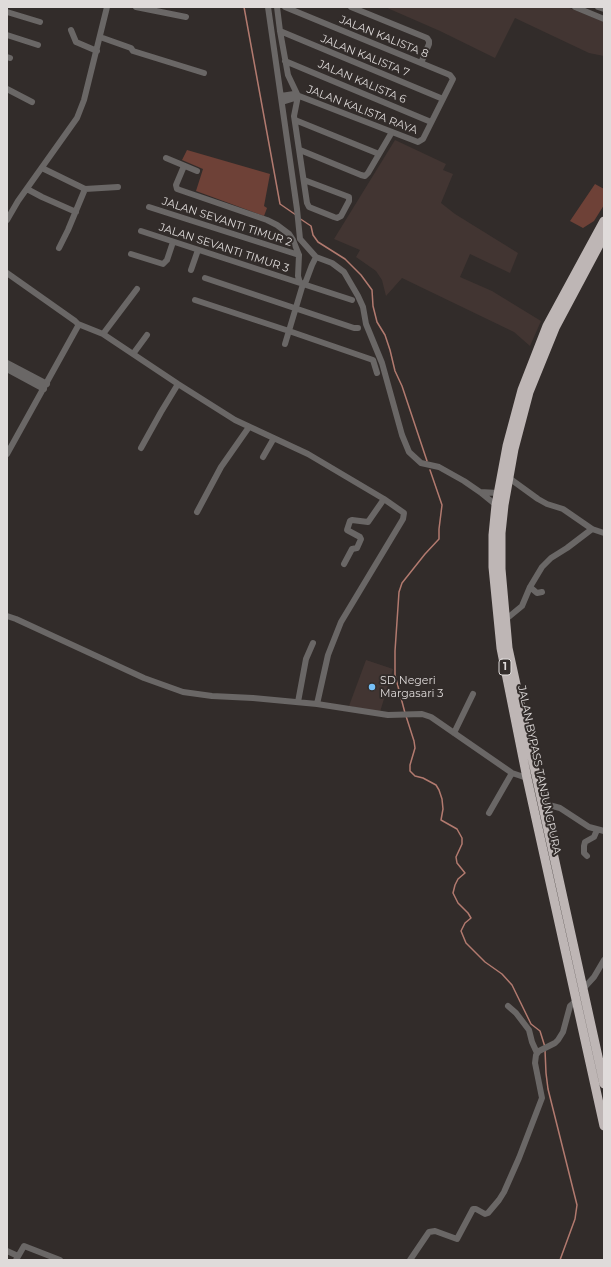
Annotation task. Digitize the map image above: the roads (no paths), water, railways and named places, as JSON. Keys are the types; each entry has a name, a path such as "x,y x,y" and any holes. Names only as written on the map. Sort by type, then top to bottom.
{"highway":[{"name":"JALAN BYPASS TANJUNGPURA","path":"604,221 541,338 522,390 507,446 498,493 493,535 493,567 501,648 527,778 604,1126"},
{"name":"JALAN BYPASS TANJUNGPURA","path":"604,236 555,328 529,392 514,449 509,478 503,519 500,569 508,648 583,989 601,1060 604,1084"}],"street":[{"path":"7,220 77,118 84,100 107,7"},
{"path":"136,7 186,18"},
{"path":"268,7 282,99 300,239 316,258 332,263 341,269 348,277 358,296 366,324 382,363 402,435 409,452 421,464 443,469 480,492 496,506"},
{"path":"277,7 288,75 298,96 294,112 294,120 308,206 338,218 341,216 349,201 348,196 304,180"},
{"name":"JALAN KALISTA 8","path":"285,7 450,75 453,78 443,99"},
{"path":"351,7 422,36 428,40 421,63"},
{"path":"575,7 604,19"},
{"path":"598,7 604,9"},
{"path":"7,12 40,22"},
{"path":"71,30 76,42 97,51"},
{"name":"JALAN KALISTA 7","path":"280,31 443,99"},
{"path":"7,35 38,45"},
{"path":"100,37 133,50 204,73"},
{"name":"JALAN KALISTA 6","path":"285,61 431,122"},
{"path":"7,90 32,102"},
{"path":"282,99 295,98 298,96"},
{"name":"JALAN KALISTA RAYA","path":"298,96 420,142 431,122"},
{"path":"431,122 443,99"},
{"path":"294,120 379,154"},
{"path":"300,150 365,176 392,132"},
{"path":"166,158 197,171"},
{"path":"184,166 176,185 177,189 267,220 285,230 293,240 299,255 298,276 302,284"},
{"path":"42,168 85,189 118,187"},
{"path":"27,189 76,212"},
{"path":"59,248 85,189"},
{"name":"JALAN SEVANTI TIMUR 2","path":"149,207 299,255"},
{"name":"JALAN SEVANTI TIMUR 3","path":"141,231 352,300"},
{"path":"131,254 159,264 165,264 173,242"},
{"path":"191,270 198,250"},
{"path":"285,344 302,284 306,281 316,258"},
{"path":"7,273 78,324 103,334 234,420 308,454 384,499 404,513 404,517 341,622 328,655 317,704"},
{"path":"205,278 354,328 358,328"},
{"path":"103,334 137,289"},
{"path":"195,300 373,360 377,373"},
{"path":"7,454 78,328 78,324"},
{"path":"133,354 147,335"},
{"path":"7,362 45,386"},
{"path":"7,369 45,386"},
{"path":"141,448 178,384"},
{"path":"197,512 221,467 249,427"},
{"path":"263,457 274,438"},
{"path":"509,478 538,499 547,504 563,509 592,529 604,533"},
{"path":"480,492 498,493"},
{"path":"344,564 352,549 357,548 361,539 347,530 350,521 368,522 384,499"},
{"path":"506,620 522,606 530,587 542,567 551,558 568,548 592,529"},
{"path":"530,587 537,593 542,592"},
{"path":"7,616 16,618 144,678 183,692 212,696 317,704 374,713 398,715 422,714 430,717 512,773 527,778"},
{"path":"298,702 306,659 313,643"},
{"path":"454,733 473,694"},
{"path":"488,813 512,773"},
{"path":"543,805 550,804 560,808 582,824 604,831"},
{"path":"587,856 584,853 584,846 586,842 594,837 597,830"},
{"path":"583,989 601,969 604,960"},
{"path":"538,1052 558,1040 563,1032 570,1006 577,1000"},
{"path":"410,1260 429,1232 435,1231 457,1239 473,1209 485,1214 488,1213 504,1192 519,1158 542,1098 535,1063 538,1052 526,1026 508,1006"},
{"path":"7,1251 17,1258 24,1246 60,1260"},
{"path":"40,1260 44,1254"}],"waterway":[{"path":"244,7 280,204 296,215"},
{"path":"299,218 311,226 313,235 318,242 345,259 361,275 372,290 373,306 377,322 385,335 395,371 402,386 427,461"},
{"path":"405,713 395,675 399,592 402,583 439,539 442,505 430,470"},
{"path":"406,716 415,748 410,765 410,771 415,776 423,778 436,785 442,799 443,809 441,820 457,829 462,838 462,844 456,857 457,863 465,873 458,879 453,893 458,903 471,918 465,923 461,931 466,943 485,962 502,974 512,985 531,1024 540,1031 545,1047"},
{"path":"545,1050 548,1089 577,1205 575,1219 560,1260"}],"place":[{"name":"SD Negeri Margasari 3","path":"372,687"}]}
